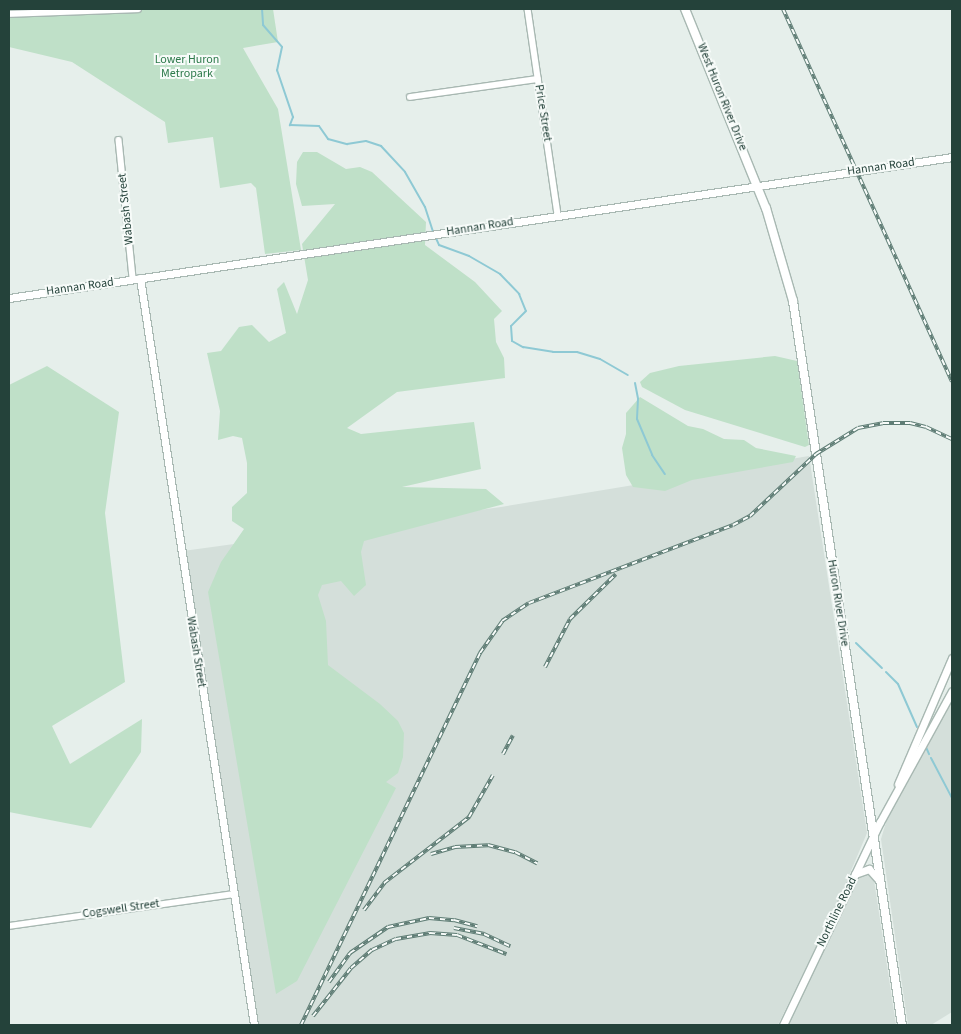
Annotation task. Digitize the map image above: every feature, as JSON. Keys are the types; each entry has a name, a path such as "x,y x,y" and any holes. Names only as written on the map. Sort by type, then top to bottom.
{"main road":[{"name":"West Huron River Drive","path":"685,9 758,185"},
{"name":"Huron River Drive","path":"758,185 781,251 797,328 902,1025"}],"street":[{"path":"9,14 138,9"},
{"path":"528,9 538,79"},
{"name":"Price Street","path":"410,97 538,79 558,215"},
{"name":"Wabash Street","path":"119,140 136,279 254,1025"},
{"name":"Hannan Road","path":"9,298 952,157"},
{"name":"Northline Road","path":"893,801 904,768 952,658"},
{"name":"Northline Road","path":"783,1025 873,836 952,691"},
{"path":"855,874 869,868 880,882"},
{"name":"Cogswell Street","path":"9,926 233,894"}],"shaded area":[{"path":"809,456 867,833 836,906 778,1025 259,1025 183,551 501,507"},
{"path":"952,688 952,1012 931,1025 908,1025 881,839 887,819"},
{"path":"870,873 874,880 896,1025 786,1025 861,874"}],"green space":[{"name":"Lower Huron Metropark","path":"9,9 273,9 278,42 243,48 278,109 301,250 265,254 256,188 251,183 220,188 213,137 168,143 165,122 72,62 9,47"},
{"path":"303,152 317,152 346,169 360,167 372,172 426,222 425,245 475,282 502,311 494,319 496,342 504,358 505,378 397,392 347,428 361,434 474,422 481,469 402,487 486,489 504,504 364,541 361,552 366,585 354,596 341,581 322,585 318,595 326,621 328,665 380,704 398,721 404,733 403,757 398,773 386,782 396,788 297,981 276,994 208,592 221,562 244,529 232,521 232,507 247,493 247,463 242,438 233,436 218,440 220,411 207,353 221,351 239,327 252,325 269,342 286,333 277,289 284,282 297,314 308,280 302,244 335,204 302,206 296,184 297,162"},
{"path":"775,356 797,361 809,445 805,447 685,410 642,387 640,382 650,373 679,366"},
{"path":"47,366 119,412 105,513 125,682 52,726 70,764 142,719 141,752 91,828 9,812 9,385"},
{"path":"640,397 688,426 703,429 724,439 744,440 756,448 796,456 793,462 692,480 665,491 633,487 626,475 622,448 626,434 626,413"}],"waterway":[{"path":"262,9 263,25 282,47 277,70 293,117 290,125 319,126 328,139 347,144 366,141 381,146 405,172 425,207 433,232"},
{"path":"435,236 439,245 469,256 500,274 519,294 526,311 511,326 512,341 523,347 553,352 577,352 600,359 628,375"},
{"path":"635,383 638,399 637,419 652,455 665,474"},
{"path":"856,643 882,668"},
{"path":"886,672 898,684 917,727"},
{"path":"925,745 929,754"},
{"path":"931,758 952,798"}],"railway":[{"path":"783,9 952,382"},
{"path":"301,1025 480,653 502,621 529,603 733,525 750,516 816,454 858,428 883,423 910,423 926,427 952,439"},
{"path":"545,667 570,619 616,574"},
{"path":"503,754 513,735"},
{"path":"364,910 384,883 469,817 493,775"},
{"path":"431,854 455,847 488,845 515,852 537,863"},
{"path":"329,982 350,953 388,927 429,918 454,920 477,926"},
{"path":"454,928 484,934 510,946"},
{"path":"313,1016 351,968 372,950 396,939 430,933 457,935 506,954"}]}
